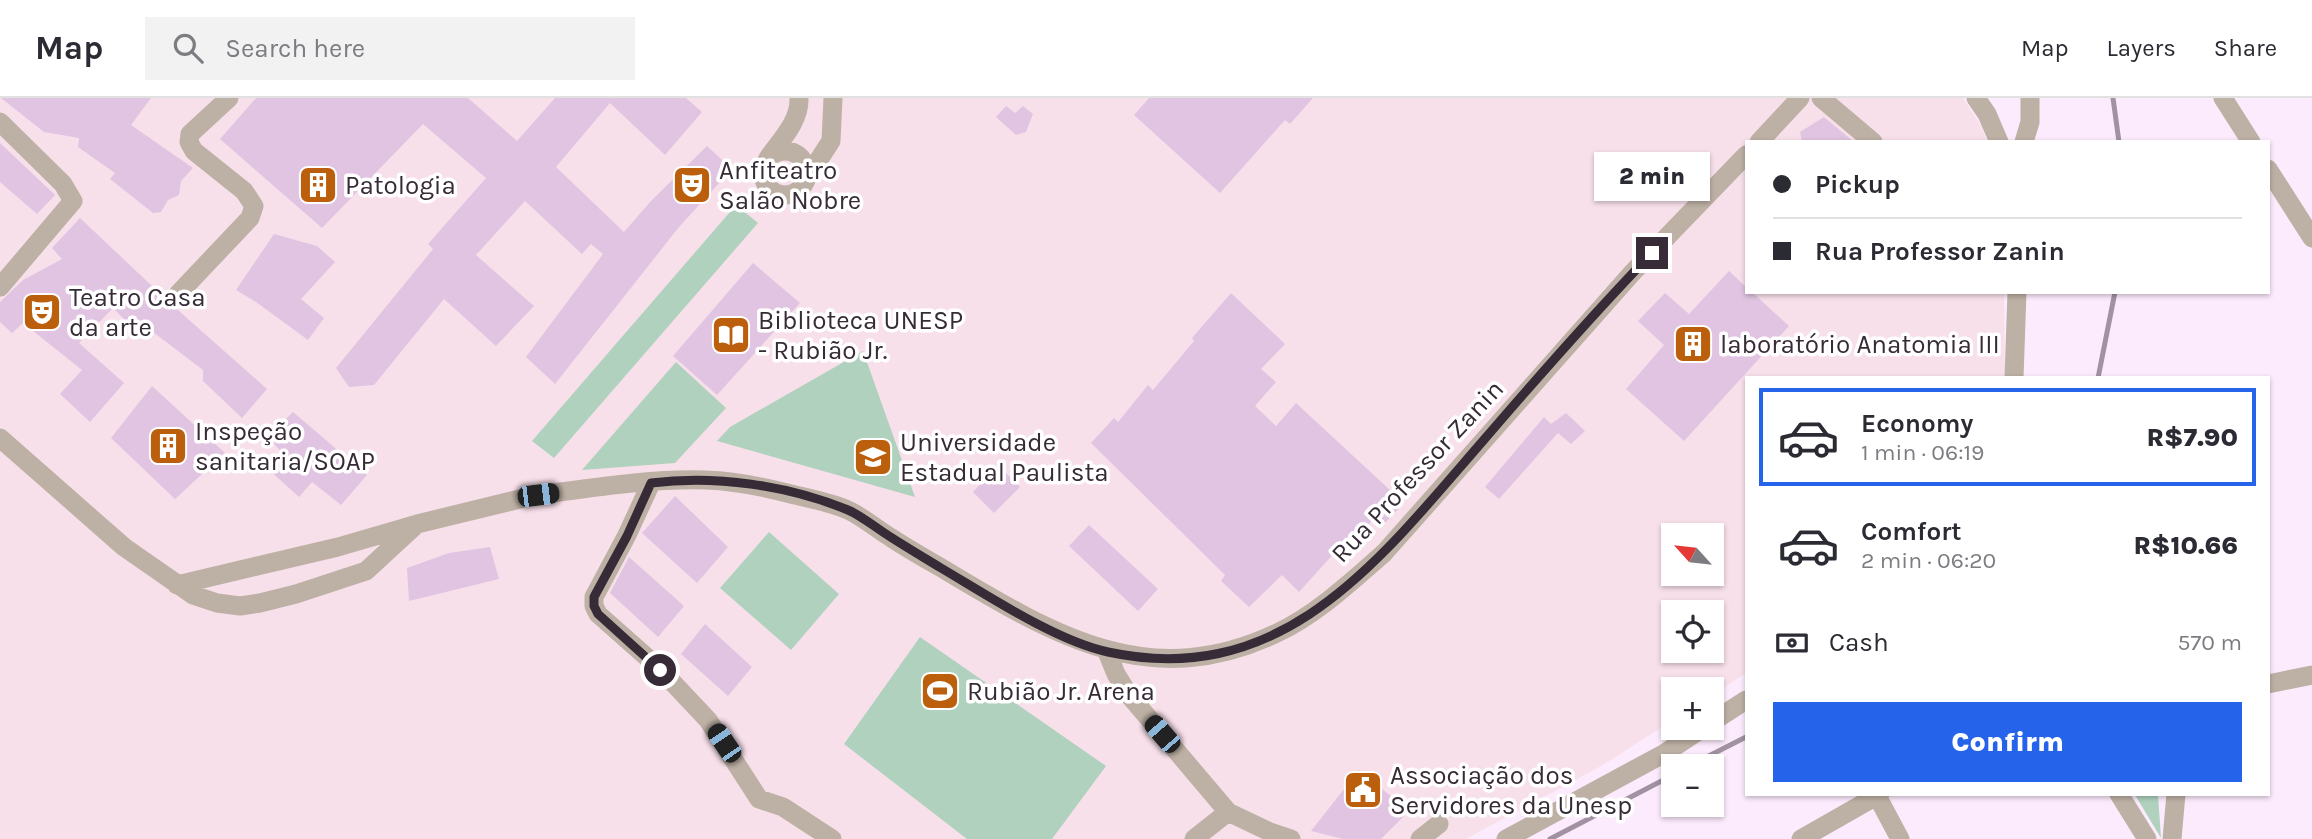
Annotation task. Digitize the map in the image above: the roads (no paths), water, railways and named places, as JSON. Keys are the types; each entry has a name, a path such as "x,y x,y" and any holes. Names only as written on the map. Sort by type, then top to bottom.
{"street":[{"path":"178,293 250,218 254,206 244,191 194,150 189,142 190,134 229,98"},
{"path":"799,98 793,124 767,160 763,172 767,187 779,195 793,194 804,185 831,141 832,98"},
{"path":"1761,140 1800,98"},
{"path":"1821,98 1871,140"},
{"path":"1976,98 1987,114 1998,140"},
{"path":"2025,140 2030,122 2030,98"},
{"path":"2223,98 2250,140"},
{"path":"0,122 63,184 73,201 2,281"},
{"path":"767,160 779,152 794,153 805,163 807,178"},
{"name":"Rua Professor Zanin","path":"177,586 533,496 697,480 750,485 850,511 971,586 1042,625 1107,652 1155,659 1195,659 1236,650 1282,631 1338,593 1384,553 1625,281 1745,156"},
{"path":"2270,172 2312,239"},
{"path":"2014,376 2017,294"},
{"path":"0,438 124,547 177,586"},
{"path":"651,483 627,536 594,597 598,614 659,668 708,720 759,799 783,807 832,839"},
{"name":"Rua Professor Zanin","path":"177,586 205,599 240,606 296,594 366,571 417,524"},
{"path":"1107,652 1129,695 1228,812 1291,839"},
{"path":"2270,684 2312,675"},
{"path":"1724,714 1745,700"},
{"path":"1506,839 1685,740"},
{"path":"1801,839 1876,796"},
{"path":"1878,796 1900,839"},
{"path":"2120,796 2147,839"},
{"path":"2172,839 2176,796"},
{"path":"1194,839 1228,812"},
{"path":"1420,839 1439,824"}],"railway":[{"path":"2113,98 2119,140"},
{"path":"2098,376 2115,294"},
{"path":"1713,754 1745,738"},
{"path":"1550,839 1661,781"}],"place":[{"name":"Patologia","path":"318,185"},
{"name":"Anfiteatro Salão Nobre","path":"692,185"},
{"name":"Teatro Casa da arte","path":"42,312"},
{"name":"Biblioteca UNESP - Rubião Jr.","path":"731,335"},
{"name":"laboratório Anatomia III","path":"1693,344"},
{"name":"Inspeção sanitaria/SOAP","path":"168,446"},
{"name":"Universidade Estadual Paulista","path":"873,457"},
{"name":"Rubião Jr. Arena","path":"940,691"},
{"name":"Associação dos Servidores da Unesp","path":"1363,790"}]}
